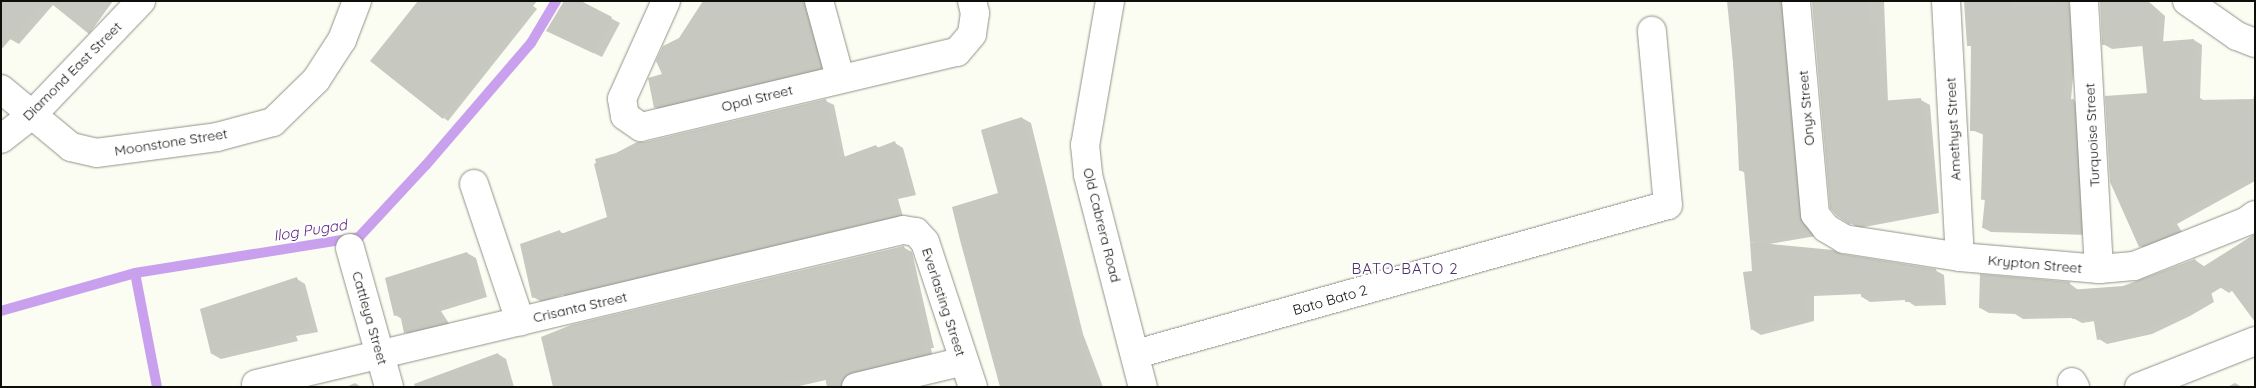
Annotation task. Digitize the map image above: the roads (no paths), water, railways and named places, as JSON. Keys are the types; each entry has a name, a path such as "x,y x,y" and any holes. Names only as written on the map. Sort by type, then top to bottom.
{"street":[{"name":"Diamond East Street","path":"1,139 32,114 141,1"},
{"name":"Moonstone Street","path":"1,89 71,147 96,153 218,137 273,122 316,80 342,40 356,1"},
{"name":"Opal Street","path":"666,1 622,98 625,116 641,126 957,52 972,34 975,13 972,1"},
{"path":"819,1 840,78"},
{"name":"Old Cabrera Road","path":"1110,1 1085,145 1088,175 1136,354 1143,387"},
{"name":"Onyx Street","path":"1796,1 1815,214"},
{"name":"Amethyst Street","path":"1946,1 1960,257"},
{"name":"Turquoise Street","path":"2084,1 2099,269"},
{"path":"2186,1 2237,36 2255,43"},
{"name":"Bato Bato 2","path":"1136,354 1668,205 1652,31"},
{"path":"474,184 520,321"},
{"name":"Krypton Street","path":"1815,214 1826,228 1844,239 1960,257 2099,269 2134,266 2247,221 2255,215"},
{"name":"Crisanta Street","path":"256,384 904,230"},
{"name":"Everlasting Street","path":"904,230 916,232 925,242 973,387"},
{"name":"Cattleya Street","path":"350,248 389,387"},
{"path":"2139,387 2255,341"},
{"path":"856,387 964,360"}],"waterway":[{"name":"Ilog Pugad","path":"157,387 135,273 359,237 426,165 531,43 556,1"},
{"path":"1,311 135,273"}],"district":[{"name":"BATO-BATO 2","path":"1405,269"}]}
